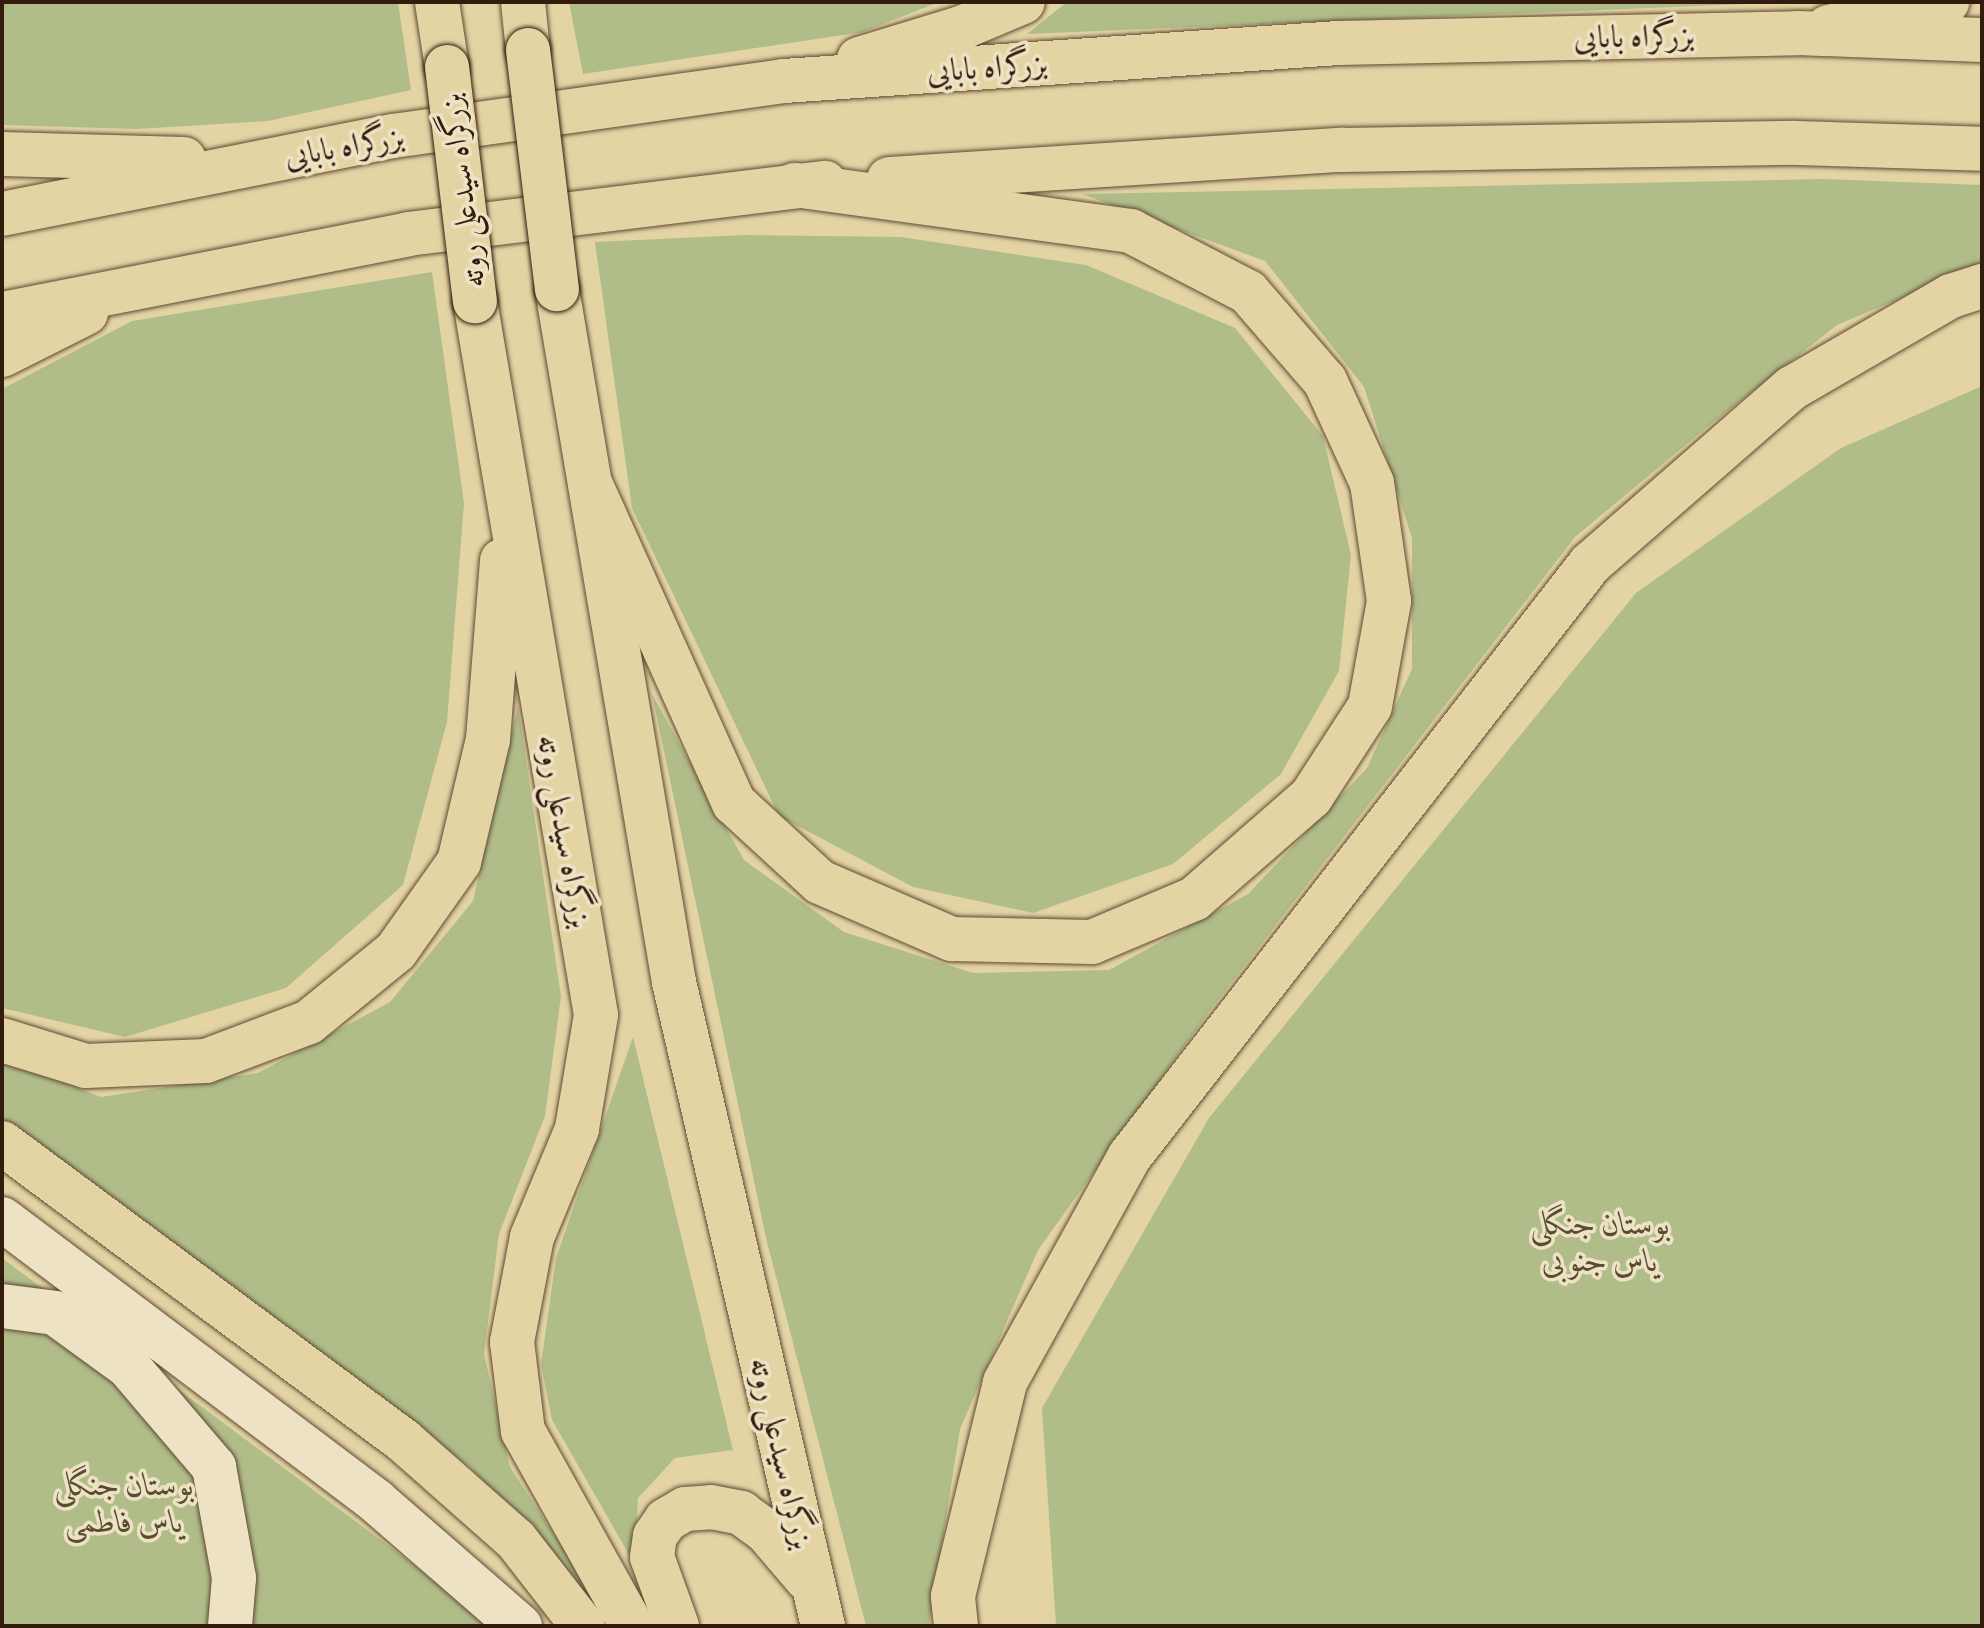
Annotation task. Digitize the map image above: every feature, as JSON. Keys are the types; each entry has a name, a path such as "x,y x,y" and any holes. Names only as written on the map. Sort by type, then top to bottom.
{"main road":[{"name":"بزرگراه سیدعلی روته","path":"437,2 475,301 596,1015 577,1129 532,1237 512,1342 523,1431 632,1626"},
{"name":"بزرگراه سیدعلی روته","path":"523,2 557,289 674,982 823,1626"},
{"path":"784,81 961,28 1023,2"},
{"path":"1798,33 1947,2"},
{"name":"بزرگراه بابایی","path":"2,214 393,136 784,81 1338,43 1798,33 1982,40"},
{"path":"2,314 408,234 794,185 1342,150 1796,143 1982,149"},
{"path":"2,154 262,161"},
{"path":"590,483 734,803 820,882 833,888 952,939 1092,942 1194,899 1311,797 1370,706 1389,601 1372,483 1325,381 1248,292 1131,231 794,185"},
{"path":"956,1626 953,1596 1005,1382 1130,1156 1590,564 1792,388 1951,296 1982,286"},
{"path":"2,355 138,287"},
{"path":"2,1040 86,1066 206,1061 309,1022 396,951 459,862 488,739 507,491"},
{"path":"2,1143 404,1441 516,1540 583,1626"},
{"path":"677,1626 652,1557 655,1536 666,1520 685,1509 711,1507 741,1513 766,1531 811,1583"}],"street":[{"path":"2,1219 376,1501 520,1626"},
{"path":"2,1306 55,1313 128,1366 214,1467 234,1578 230,1626"}],"green space":[{"path":"2,2 398,2 411,90 268,121 137,129 2,125"},
{"path":"569,2 939,2 863,32 583,74"},
{"path":"1067,2 1791,2 1027,34"},
{"path":"1824,179 1982,185 1982,264 1837,325 1575,537 1211,1009 1038,1250 960,1429 929,1626 866,1626 766,1238 652,694 744,860 844,932 973,973 1109,970 1248,894 1367,768 1412,669 1412,538 1364,387 1265,261 1082,194"},
{"path":"745,235 901,237 1086,265 1235,328 1323,436 1351,555 1339,671 1281,774 1173,864 1033,913 913,887 779,816 632,508 595,242"},
{"path":"432,272 464,503 447,722 403,885 286,988 125,1037 2,1008 2,389 132,321"},
{"name":"بوستان جنگلی یاس جنوبی","path":"1982,386 1982,1626 1056,1626 1042,1408 1209,1118 1636,593 1841,448"},
{"path":"518,706 561,996 545,1116 499,1234 484,1354 510,1467 614,1626 470,1467 2,1129 2,1058 101,1097 258,1073 390,1002 473,901"},
{"path":"633,1037 733,1450 675,1458 638,1498 635,1565 552,1420 541,1364 556,1258"},
{"name":"بوستان جنگلی یاس فاطمی","path":"2,1258 496,1626 2,1626"}]}
